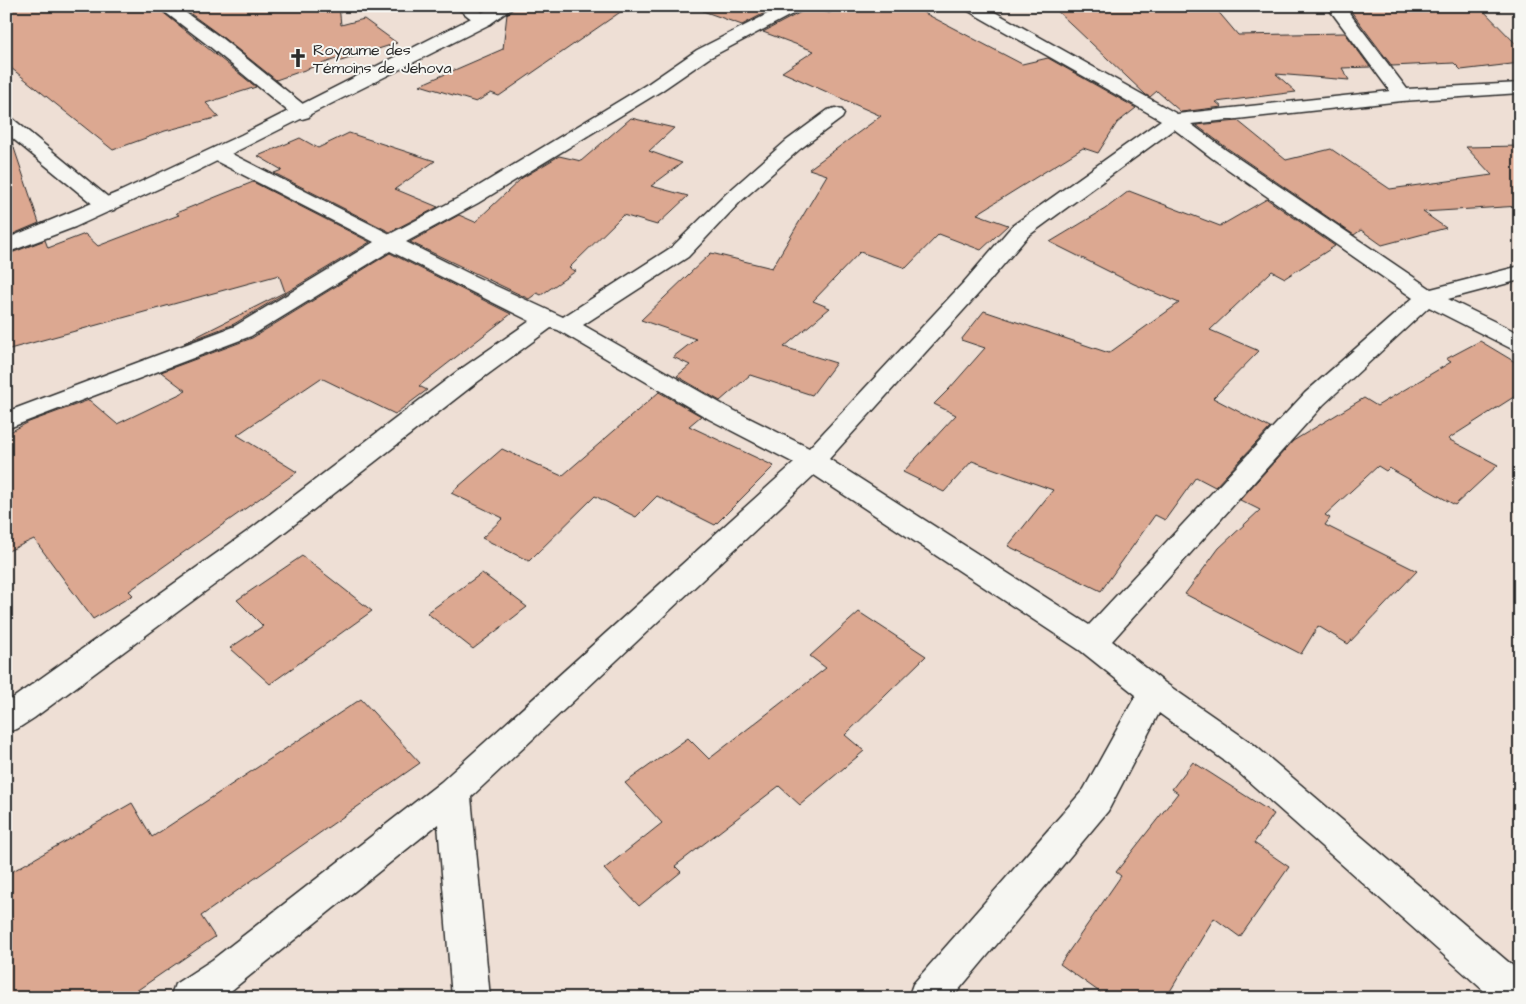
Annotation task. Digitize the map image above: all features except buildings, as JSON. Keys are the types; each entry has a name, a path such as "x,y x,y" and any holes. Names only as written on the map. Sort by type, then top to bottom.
{"street":[{"path":"165,6 214,41 302,113"},
{"path":"463,6 484,20"},
{"path":"6,247 107,206 219,155 484,20 507,6"},
{"path":"6,422 243,332 388,243 471,199 655,87 703,54 796,6"},
{"path":"971,6 1174,120 1219,154 1427,297 1520,344"},
{"path":"1335,6 1402,95"},
{"path":"189,998 225,972 453,792 812,460 972,287 1020,230 1174,120 1402,95 1520,88"},
{"path":"6,719 23,709 258,538 467,377 680,252 733,198 793,145 835,114"},
{"path":"6,123 107,206"},
{"path":"219,155 388,243 557,323 718,413 812,460 1092,642 1154,692 1241,754 1520,997"},
{"path":"1092,642 1314,399 1427,297 1520,273"},
{"path":"927,998 1096,800 1154,692"},
{"path":"453,792 471,998"}],"place":[{"name":"Royaume des Témoins de Jehova","path":"298,58"}]}
